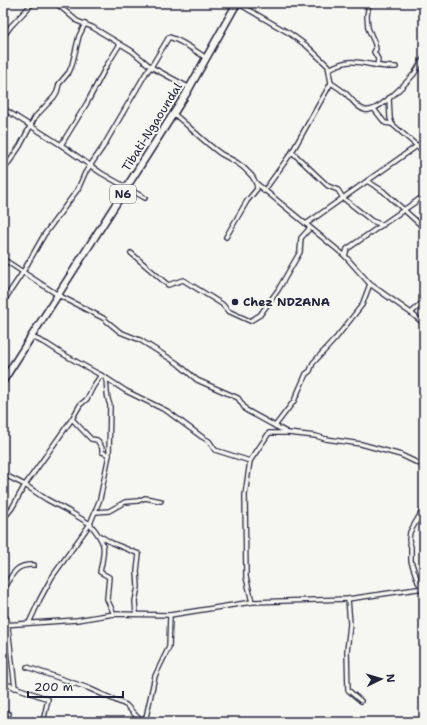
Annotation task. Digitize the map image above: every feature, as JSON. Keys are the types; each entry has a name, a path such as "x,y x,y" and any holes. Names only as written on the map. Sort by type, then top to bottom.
{"highway":[{"name":"Tibati-Ngaoundal","path":"3,382 174,114 237,3"}],"street":[{"path":"3,37 11,26 33,3"},
{"path":"56,3 74,18 92,27 136,54 151,67 190,88"},
{"path":"237,3 299,40 329,69 331,83 292,152 264,191"},
{"path":"369,3 367,16 368,28 375,44 376,49 374,52 378,59 377,66"},
{"path":"3,171 18,150 35,116 54,97 59,84 69,72 79,36 85,24"},
{"path":"3,302 23,272 40,240 78,189 83,176 103,147 140,80 151,67 169,37 188,46 206,59"},
{"path":"61,145 87,103 120,44"},
{"path":"331,83 345,92 364,110 374,109 389,98 415,72 424,58"},
{"path":"329,69 343,63 354,62 385,68 396,67"},
{"path":"389,98 390,118 392,124 424,152"},
{"path":"3,107 90,166 145,198"},
{"path":"374,109 385,123 392,124"},
{"path":"174,114 222,154 236,161 251,174 256,183 264,191 345,256 370,284 424,324"},
{"path":"306,224 424,141"},
{"path":"292,152 328,186 338,190 342,198 372,221 383,225"},
{"path":"368,181 383,191 424,228"},
{"path":"226,238 247,201 257,189 256,183"},
{"path":"345,256 347,249 424,196"},
{"path":"131,253 168,285 183,280 222,304 228,311 250,321 260,315 278,290 300,252 301,238 310,228"},
{"path":"3,258 58,295 103,318 120,332 140,340 177,363 197,380 238,398 246,410 288,433"},
{"path":"275,426 294,401 306,374 310,371 313,363 336,338 362,305 370,284"},
{"path":"411,313 424,301"},
{"path":"32,337 101,375 126,391 167,411 202,437 209,440 215,450 250,461"},
{"path":"3,519 12,508 25,485 72,419 80,405 87,399 101,375"},
{"path":"29,623 52,577 90,524 96,512 109,455 110,405 107,399 108,391 106,378"},
{"path":"72,419 91,439 97,440 102,448 102,452 109,455"},
{"path":"252,602 246,577 245,495 250,461 269,433 288,433 316,436 326,439 361,444 401,455 424,466"},
{"path":"3,474 25,485 90,524 100,536 112,543 139,554 137,572 138,587 135,601 136,614"},
{"path":"96,512 109,511 125,502 138,501 145,498 161,501"},
{"path":"424,508 410,532 409,540 411,547 411,561 418,582 423,588 424,597"},
{"path":"100,536 104,550 100,572 109,577 107,599 114,614"},
{"path":"3,589 16,568 27,564 34,565"},
{"path":"3,625 77,620 114,614 170,615 252,602 348,599 423,588"},
{"path":"348,599 350,624 348,690 361,701"},
{"path":"424,613 424,620"},
{"path":"3,614 7,619 8,625 15,688"},
{"path":"145,722 155,676 169,647 170,615"},
{"path":"27,667 88,688 126,705 142,722"},
{"path":"3,683 48,699 43,722"},
{"path":"3,711 9,714"}],"place":[{"name":"Chez NDZANA","path":"235,302"}]}
